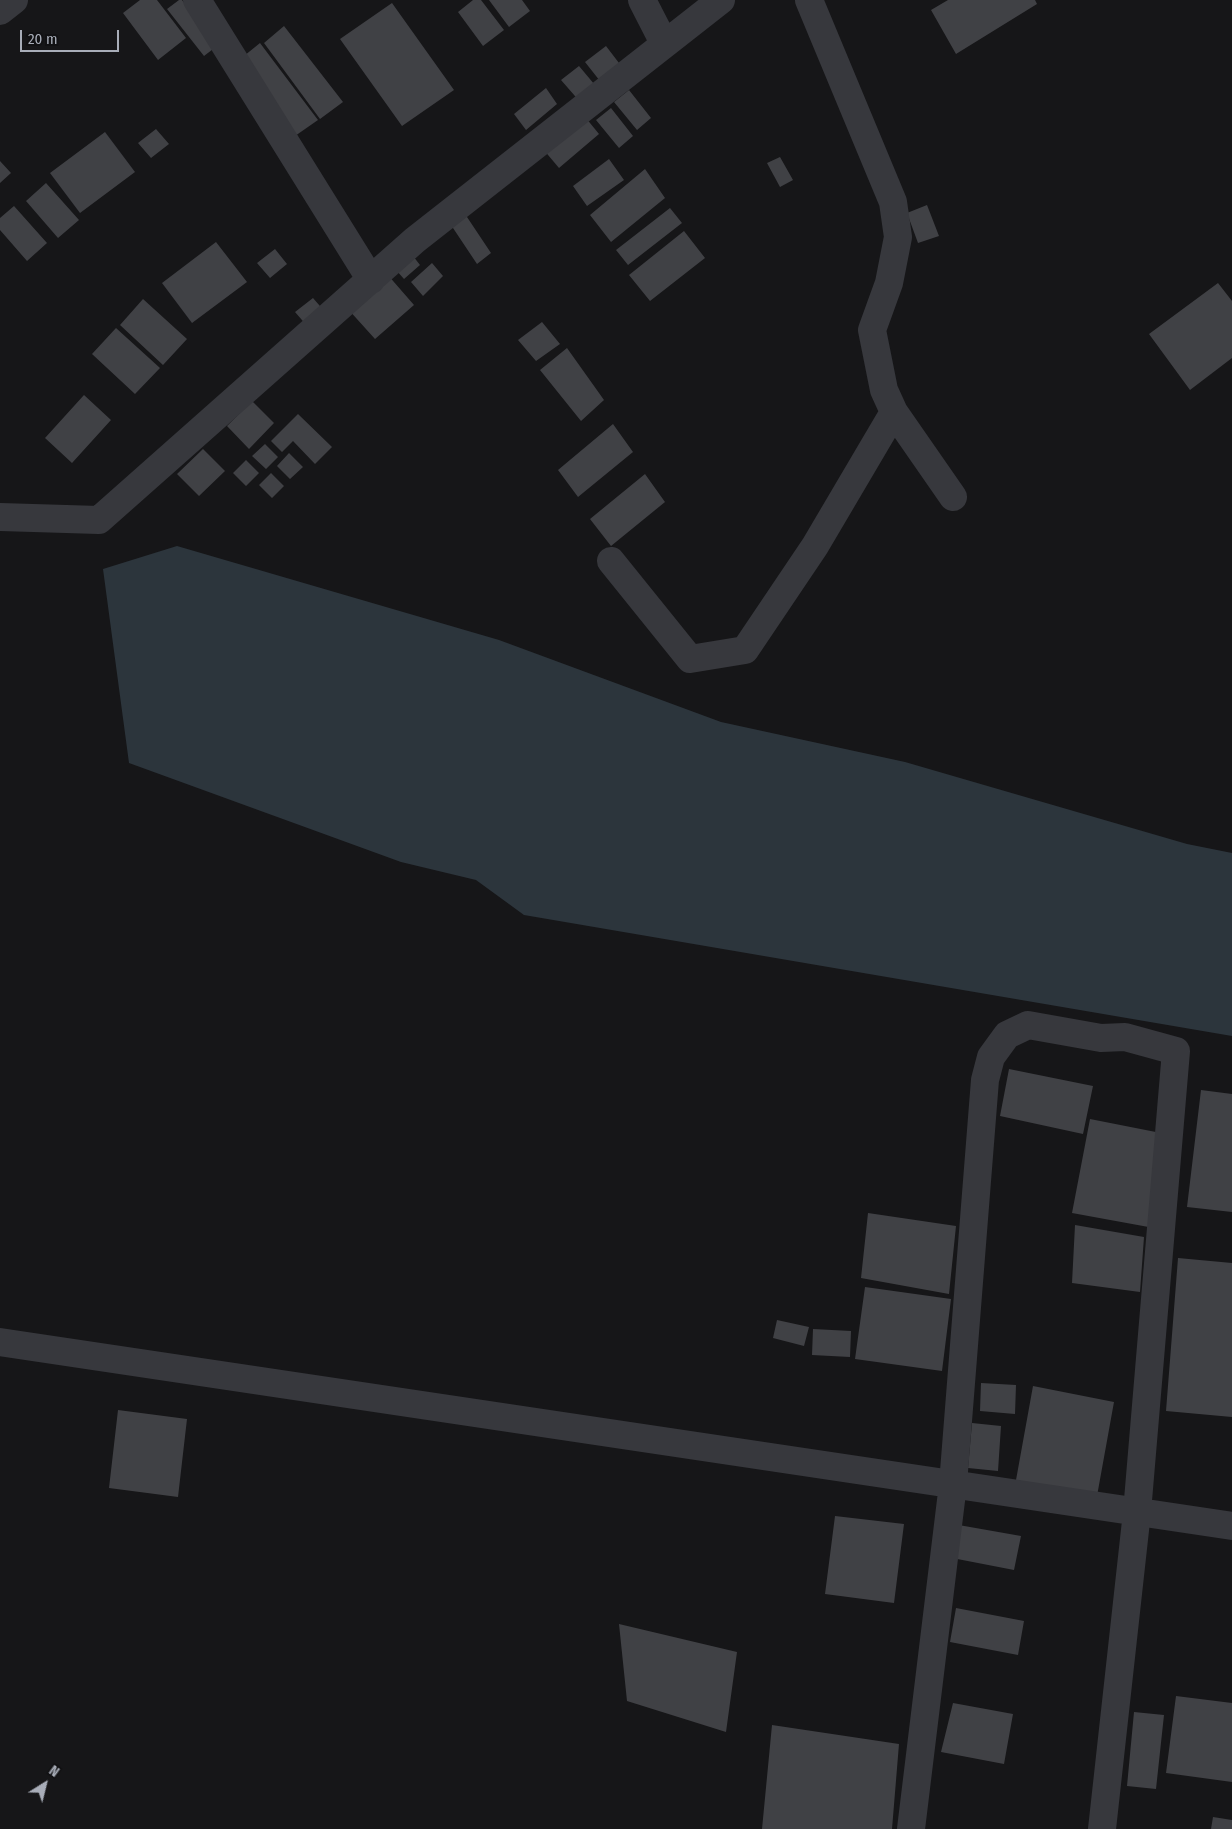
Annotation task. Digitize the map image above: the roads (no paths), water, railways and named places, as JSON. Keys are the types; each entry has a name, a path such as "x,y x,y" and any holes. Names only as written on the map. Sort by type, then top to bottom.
{"street":[{"path":"0,10 14,0"},
{"path":"197,0 371,280"},
{"path":"642,0 664,43"},
{"path":"0,517 99,520 423,234 721,0"},
{"path":"808,0 893,202 898,237 889,283 872,330 884,390 894,412 953,497"},
{"path":"611,561 690,659 745,650 815,546 894,412"},
{"path":"911,1829 953,1484 985,1080 991,1057 1007,1035 1028,1026 1101,1038 1125,1037 1176,1051 1137,1512 1102,1829"},
{"path":"0,1342 1232,1526"}]}
